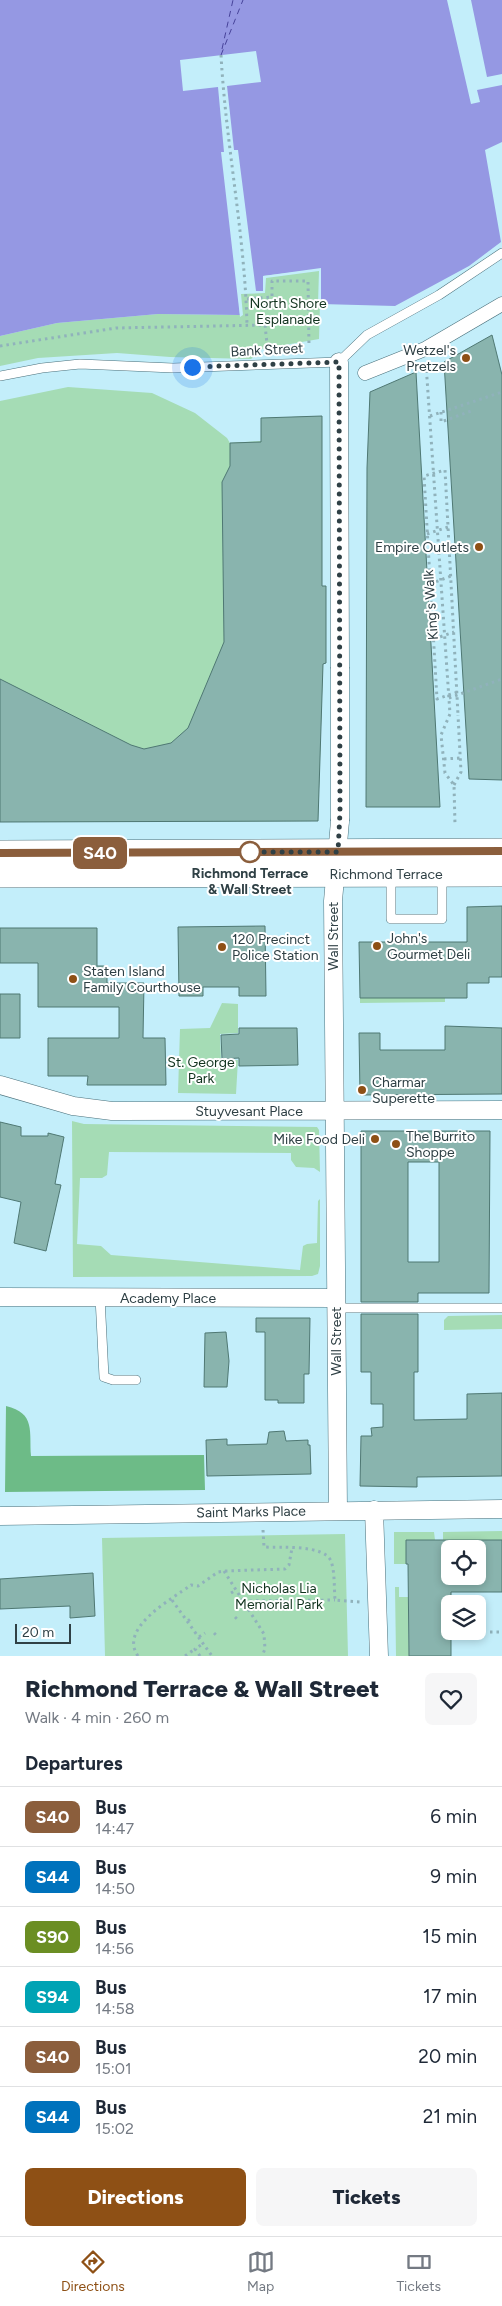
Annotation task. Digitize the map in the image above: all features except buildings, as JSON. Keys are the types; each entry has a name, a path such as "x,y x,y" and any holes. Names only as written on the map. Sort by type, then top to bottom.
{"main road":[{"name":"Richmond Terrace","path":"0,875 163,864 337,863 502,851"},
{"name":"Richmond Terrace","path":"0,853 163,864"},
{"name":"Richmond Terrace","path":"337,863 392,874 502,874"}],"street":[{"path":"365,373 425,348 502,304"},
{"name":"Wall Street","path":"338,1510 333,901 340,821 339,362"},
{"name":"Stuyvesant Place","path":"0,1085 73,1106 107,1111 502,1110"},
{"name":"Academy Place","path":"0,1297 336,1303"},
{"name":"Saint Marks Place","path":"0,1516 502,1509"},
{"path":"374,1510 379,1656"}],"lane":[{"path":"339,362 367,335 439,295 502,252"},
{"name":"Bank Street","path":"0,376 42,368 80,364 173,368 339,362"},
{"path":"392,874 391,919 442,919 442,874"},
{"path":"100,1298 104,1377 113,1380 136,1380"},
{"path":"336,1303 502,1308"}],"path":[{"path":"220,55 246,299 247,326"},
{"path":"246,299 272,297 272,281 308,281 309,347"},
{"path":"0,346 116,328 190,325 265,325 268,352"},
{"name":"King's Walk","path":"425,348 450,714 441,735 444,773 454,785 456,825"},
{"path":"430,416 502,392"},
{"path":"440,412 442,422 471,411"},
{"path":"454,785 461,772 460,758 457,692 454,632 445,470 424,476 427,534 437,699 457,692"},
{"path":"427,534 448,527"},
{"path":"430,584 451,576"},
{"path":"434,639 454,632"},
{"path":"449,698 502,679"},
{"path":"443,760 460,758"},
{"path":"263,1530 264,1547 316,1549 329,1558 335,1600"},
{"path":"138,1656 134,1645 134,1637 140,1625 191,1585 199,1587 218,1572 283,1569 289,1565 292,1548"},
{"path":"224,1571 264,1634 266,1648 262,1656"},
{"path":"231,1593 236,1590"},
{"path":"172,1600 212,1656"},
{"path":"243,1601 335,1600 360,1602"},
{"path":"188,1621 193,1617"},
{"path":"490,1632 502,1632"},
{"path":"199,1637 205,1633"},
{"path":"185,1656 204,1643"},
{"path":"195,1649 200,1656"}],"green space":[{"name":"North Shore Esplanade","path":"321,268 319,339 262,349 251,359 170,357 117,353 38,358 0,366 0,336 57,323 158,314 240,315 238,291 263,276"},
{"path":"68,387 152,393 195,413 227,438 230,443 261,441 261,418 322,416 322,586 326,586 326,663 323,664 318,821 0,822 0,401"},
{"path":"360,998 445,998 445,1002 360,1003"},
{"name":"St. George Park","path":"222,1003 238,1004 238,1033 220,1034 221,1060 238,1060 236,1094 178,1093 180,1029 210,1028"},
{"path":"72,1121 84,1124 317,1127 319,1130 320,1172 314,1168 296,1167 291,1160 291,1153 109,1152 107,1175 102,1178 80,1178 77,1244 101,1246 111,1255 300,1270 303,1246 317,1243 318,1201 320,1199 320,1266 318,1274 312,1276 73,1277"},
{"path":"502,1315 502,1329 444,1330 444,1320 448,1316"},
{"path":"6,1406 16,1409 27,1419 30,1431 31,1456 204,1455 205,1490 5,1492"},
{"path":"502,1531 502,1540 443,1540 443,1532"},
{"path":"394,1532 434,1532 435,1540 406,1564 394,1564"},
{"name":"Nicholas Lia Memorial Park","path":"345,1534 348,1656 105,1656 102,1538"},
{"path":"395,1587 399,1587 399,1597 408,1597 409,1656 396,1656"}],"water":[{"path":"0,0 502,0 502,142 485,150 501,242 469,266 395,306 321,304 321,269 263,276 263,291 238,292 240,315 158,314 57,323 0,336"}],"pier":[{"path":"447,0 471,0 487,77 502,74 502,85 477,90 480,102 471,104"},
{"path":"256,51 261,82 227,86 234,150 238,150 256,291 263,291 263,276 321,268 321,306 318,304 319,271 266,278 265,293 241,294 243,315 240,317 221,152 224,152 218,87 183,91 180,60"}],"ferry route":[{"path":"222,49 233,0"},
{"path":"221,55 243,0"}],"bus line":[{"name":"S40","path":"0,853 502,851"}],"place":[{"name":"Wetzel's Pretzels","path":"466,358"},
{"name":"Empire Outlets","path":"479,547"},
{"name":"Richmond Terrace & Wall Street","path":"250,852"},
{"name":"John's Gourmet Deli","path":"377,946"},
{"name":"120 Precinct Police Station","path":"222,947"},
{"name":"Staten Island Family Courthouse","path":"73,979"},
{"name":"Charmar Superette","path":"362,1090"},
{"name":"Mike Food Deli","path":"375,1139"},
{"name":"The Burrito Shoppe","path":"396,1144"}],"route":[{"path":"192,367 270,366 312,362 339,362 340,821 338,852 250,852"}]}
